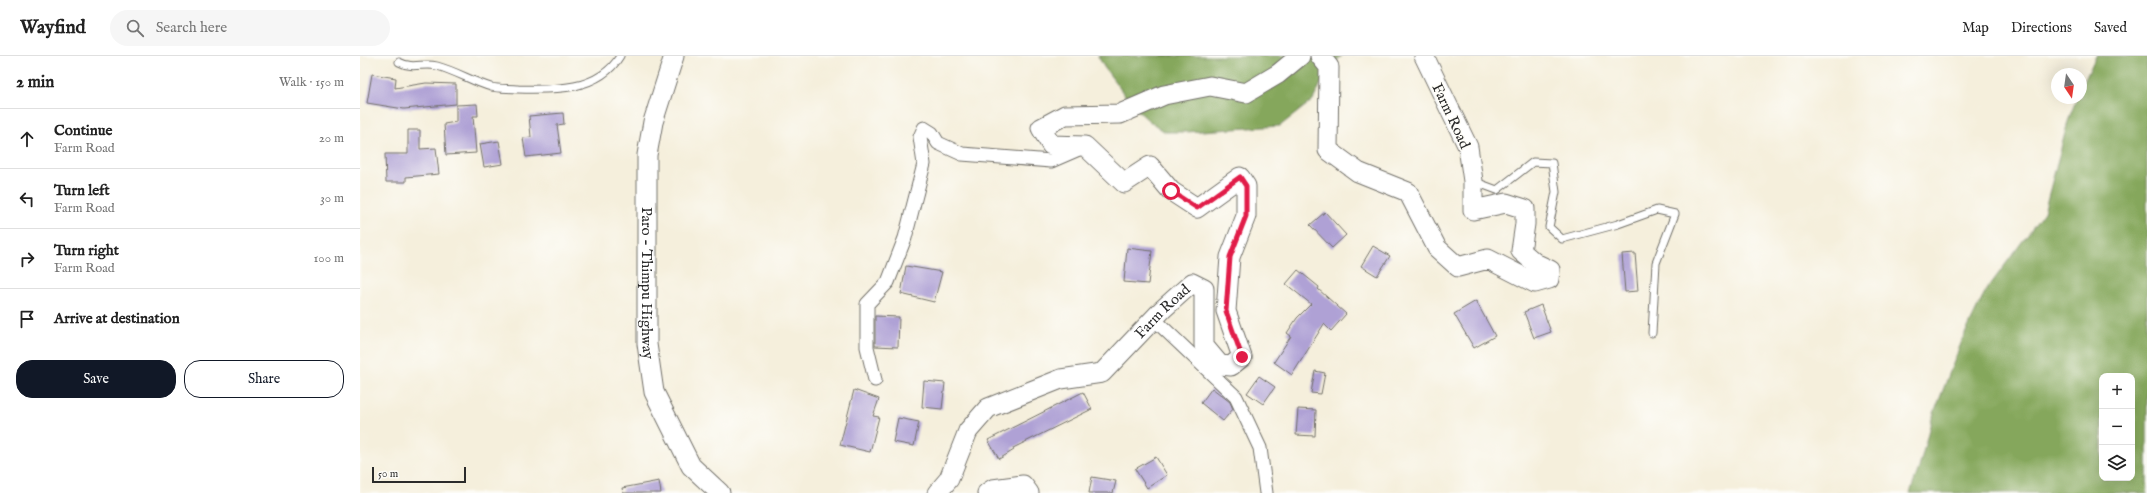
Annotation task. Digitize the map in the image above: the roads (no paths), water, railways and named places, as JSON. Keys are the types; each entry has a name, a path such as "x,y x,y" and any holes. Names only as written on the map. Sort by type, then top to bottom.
{"street":[{"name":"Paro - Thimpu Highway","path":"674,56 653,122 647,155 647,344 654,392 657,399 691,466 720,493"},
{"path":"1085,146 1051,145 1041,128 1065,115 1120,114 1164,95 1210,86 1246,94 1278,74 1300,56"},
{"name":"Farm Road","path":"1320,56 1329,67 1328,150 1358,172 1408,192 1437,248 1458,267 1488,259 1535,283 1549,279 1550,270 1535,262 1521,251 1526,224 1525,209 1506,203 1473,210 1473,181 1468,146 1424,56"},
{"path":"876,380 867,347 867,304 888,282 905,238 924,164 920,137 924,128 932,134 938,144 962,154 1051,161 1085,146"},
{"name":"Farm Road","path":"937,493 949,479 968,431 988,408 1061,379 1102,373 1154,319 1192,283 1204,289 1204,346 1220,365 1231,366 1242,357 1226,311 1230,257 1246,216 1246,186 1240,177 1197,208 1171,191 1150,166 1124,183 1085,146"},
{"path":"1154,319 1236,397 1260,448 1266,493"},
{"path":"987,493 993,489 1023,486 1029,493"}],"lane":[{"path":"399,62 408,67 430,64 455,71 491,87 553,90 591,82 613,66 620,56"},
{"path":"1473,181 1497,190 1533,162 1552,163 1556,192 1549,228 1562,239 1618,224 1657,210 1675,214 1656,263 1652,333"}]}
